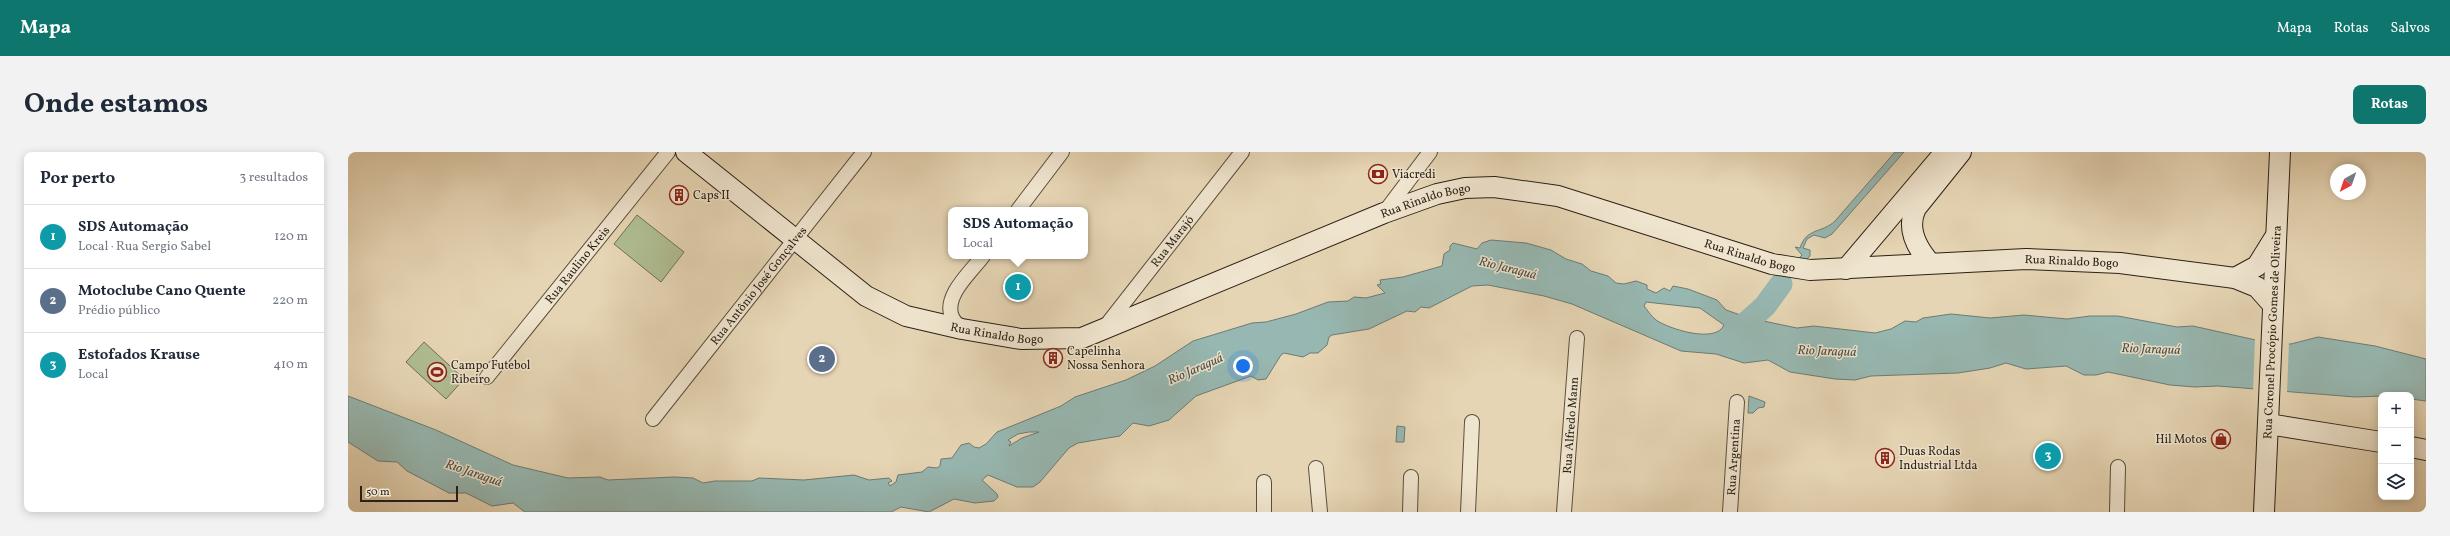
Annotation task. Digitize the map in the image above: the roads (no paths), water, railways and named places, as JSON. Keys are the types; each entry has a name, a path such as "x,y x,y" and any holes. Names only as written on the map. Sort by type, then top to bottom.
{"main road":[{"name":"Rua Rinaldo Bogo","path":"686,152 794,240 866,296 888,309 906,316 962,329 1021,339 1063,340 1082,338 1384,213 1437,194 1465,188 1494,187 1558,196 1772,264 1810,270 2026,259 2112,263 2235,278 2257,287 2273,311"},
{"path":"1846,269 1944,152"},
{"path":"1930,263 1915,242 1911,225 1912,215 1961,152"},
{"name":"Rua Coronel Procópio Gomes de Oliveira","path":"2264,512 2280,152"},
{"path":"2235,278 2249,272 2257,266 2276,235"},
{"path":"2268,415 2378,441"},
{"path":"2414,448 2426,450"}],"street":[{"name":"Rua Raulino Kreis","path":"487,377 668,152"},
{"name":"Rua Antônio José Gonçalves","path":"653,419 864,152"},
{"name":"Rua Marajó","path":"1102,331 1242,152"},
{"path":"1384,213 1430,152"},
{"path":"1020,207 1057,154"},
{"path":"962,329 952,318 950,308 953,294 981,259"},
{"name":"Rua Alfredo Mann","path":"1564,512 1577,338"},
{"name":"Rua Argentina","path":"1730,512 1737,402"},
{"path":"1468,512 1472,422"},
{"path":"2117,512 2118,467"},
{"path":"1316,468 1320,512"},
{"path":"1410,512 1412,477"},
{"path":"1264,482 1264,512"}],"water":[{"path":"1895,152 1904,152 1832,234 1825,238 1814,235 1807,239 1803,248 1810,250 1810,256 1783,285 1777,283 1802,255 1795,247 1800,248 1806,237 1825,228 1835,221"},
{"name":"Rio Jaraguá","path":"1491,240 1526,243 1551,250 1566,259 1582,264 1591,271 1608,276 1616,283 1624,284 1636,281 1647,285 1647,289 1656,293 1664,288 1670,291 1673,286 1688,289 1717,300 1726,310 1749,318 1797,328 1814,326 1875,333 1891,329 1905,321 1916,322 1923,318 1951,314 1990,318 2024,315 2067,319 2090,316 2118,316 2177,327 2193,326 2269,343 2291,344 2318,337 2375,346 2426,359 2426,401 2414,399 2414,392 2378,392 2378,396 2355,397 2218,386 2195,387 2170,385 2108,372 2096,375 2084,375 2066,366 2026,369 2006,363 1990,368 1958,373 1871,376 1855,380 1835,379 1790,372 1768,360 1744,363 1716,354 1681,351 1572,304 1544,296 1488,285 1472,286 1429,308 1421,307 1415,312 1407,311 1369,329 1332,335 1329,337 1327,345 1318,353 1310,353 1303,357 1284,353 1281,355 1266,379 1258,380 1251,376 1196,396 1169,420 1149,426 1133,423 1120,436 1078,443 1069,448 1040,482 1033,487 1017,487 988,475 982,480 997,494 998,497 994,501 975,503 954,499 929,512 901,507 891,512 525,512 513,503 492,506 466,493 449,493 407,471 397,462 378,461 348,442 348,396 436,430 513,465 568,478 600,477 608,480 674,477 693,478 703,483 715,481 752,481 759,478 804,480 854,475 869,480 889,478 892,481 888,483 890,486 896,482 898,475 922,472 928,467 937,468 940,466 941,459 952,458 961,445 969,443 974,447 979,448 986,444 997,432 1061,406 1075,397 1126,380 1155,366 1193,341 1252,323 1266,322 1296,314 1328,302 1348,301 1354,297 1366,298 1385,293 1377,285 1381,284 1380,280 1403,277 1442,266 1444,254 1450,250 1450,246 1453,243 1477,249 1482,243","holes":["1646,302 1700,308 1724,325 1719,331 1712,334 1681,331 1662,324 1656,320 1644,306","1039,432 1022,438 1009,446 1011,442 1008,440 1018,434"]},
{"path":"1749,396 1765,402 1764,407 1758,408 1753,413 1748,413"},
{"path":"1397,426 1405,427 1404,442 1396,442"}],"waterway":[{"path":"1727,340 1765,306 1781,284"}],"place":[{"name":"Viacredi","path":"1378,174"},
{"name":"Caps II","path":"679,195"},
{"name":"SDS Automação","path":"1018,287"},
{"name":"Capelinha Nossa Senhora","path":"1053,358"},
{"name":"Motoclube Cano Quente","path":"822,359"},
{"name":"Campo Futebol Ribeiro","path":"437,372"},
{"name":"Hil Motos","path":"2221,439"},
{"name":"Estofados Krause","path":"2048,456"},
{"name":"Duas Rodas Industrial Ltda","path":"1885,458"}]}
